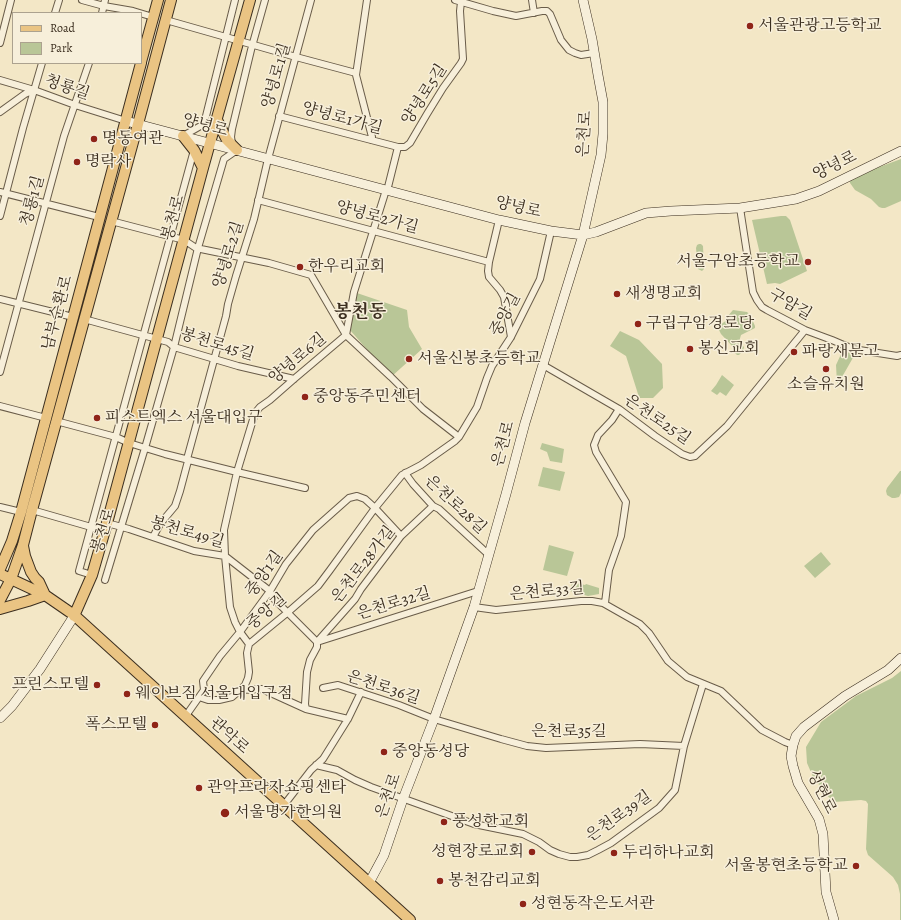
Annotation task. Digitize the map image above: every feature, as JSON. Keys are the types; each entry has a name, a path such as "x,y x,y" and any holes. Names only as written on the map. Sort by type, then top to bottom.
{"main road":[{"name":"남부순환로","path":"142,59 158,0"},
{"name":"남부순환로","path":"0,600 11,579 23,545 171,0"},
{"name":"봉천로","path":"0,718 12,706 40,669 74,616 92,575 250,0"},
{"name":"은천로","path":"369,883 384,855 403,799 434,719 474,607 525,423 583,235 601,155 603,134 603,102 583,0"},
{"name":"남부순환로","path":"0,569 12,541 21,512 141,64"},
{"path":"216,120 227,140 235,148"},
{"name":"양녕로","path":"126,121 235,148 499,220 551,231 583,235 596,232 646,213 740,208 788,201 819,191 901,151"},
{"path":"183,136 194,150 203,168"},
{"path":"106,190 106,194 111,198 116,197 119,194"},
{"path":"98,222 105,222 109,226 110,225"},
{"path":"0,552 12,541"},
{"path":"0,609 45,595 40,582 31,572 25,556 23,545"},
{"name":"관악로","path":"0,574 45,595 74,616 185,717 284,804 410,920"},
{"path":"789,743 804,727 845,696 888,670 901,658"},
{"name":"성현로","path":"789,743 798,783 819,819 823,834 826,892 834,920"}],"street":[{"path":"0,43 12,0"},
{"path":"55,12 59,0"},
{"path":"82,0 105,3 137,12"},
{"path":"183,136 204,124 235,0"},
{"path":"235,148 231,137 232,130 252,44 265,0"},
{"name":"양녕로1길","path":"268,158 311,0"},
{"path":"367,0 356,75 372,137 371,140"},
{"path":"532,0 534,13"},
{"path":"458,1 516,16 547,11 550,13 561,40 570,51 576,54 594,53"},
{"name":"양녕로5길","path":"387,190 398,147 405,147 410,143 443,88 462,63 460,11 458,1"},
{"path":"142,13 153,16"},
{"path":"166,20 356,73"},
{"path":"0,216 3,192 42,64"},
{"name":"청룡1길","path":"0,372 64,136 88,64"},
{"name":"청룡길","path":"0,80 126,121"},
{"path":"0,112 25,94 34,90"},
{"name":"양녕로1가길","path":"279,116 398,147"},
{"name":"봉천로","path":"104,580 145,448 174,347 198,248 224,159 235,148"},
{"name":"봉천로","path":"92,575 79,571 194,150"},
{"name":"양녕로2길","path":"154,538 160,524 175,506 180,491 228,304 254,218 268,158"},
{"name":"양녕로6길","path":"249,644 240,632 230,607 225,556 224,530 237,472 255,413 260,407 346,335 354,292 387,190"},
{"path":"3,192 46,203 98,222"},
{"name":"양녕로2가길","path":"258,200 489,262"},
{"name":"구암길","path":"740,208 754,295 765,309 805,330 854,349 901,356"},
{"path":"499,220 488,271 489,276 504,297 511,337"},
{"path":"110,225 170,236 184,240 196,248 242,257 311,275 346,335 391,377 422,409 459,437"},
{"name":"중앙길","path":"240,690 245,685 248,678 249,672 247,653 249,644 318,586 375,508 402,475 421,465 459,437 477,407 492,366 511,337 540,279 551,231"},
{"path":"0,299 73,316"},
{"name":"남부순환로","path":"84,319 157,339"},
{"name":"은천로25길","path":"543,365 619,409 655,436 684,455 690,457 695,456 727,426 805,330"},
{"name":"봉천로45길","path":"157,339 168,342 174,347 214,359 294,379"},
{"path":"0,406 46,418"},
{"path":"605,603 609,570 621,536 626,502 596,452 594,445 598,435 612,420 619,409"},
{"path":"56,421 116,437 145,448 305,488"},
{"name":"은천로28길","path":"405,474 433,506 439,509 489,555"},
{"name":"중앙1길","path":"199,697 204,690 203,681 220,656 240,632 270,591 286,564 314,530 349,498 354,496 365,499 375,508"},
{"name":"은천로28가길","path":"306,709 307,672 310,660 317,647 317,642 355,599 401,536 433,506"},
{"path":"0,507 21,512"},
{"path":"375,508 401,536"},
{"name":"봉천로","path":"32,510 91,527 106,527"},
{"name":"봉천로49길","path":"106,527 121,527 194,551 225,556 270,591 273,598 287,613"},
{"name":"은천로32길","path":"317,642 478,591"},
{"name":"은천로33길","path":"474,607 496,610 581,601 596,601 605,603 640,624 649,633 668,661 687,677 703,684"},
{"path":"287,613 317,642"},
{"path":"703,684 721,691 762,730 789,743"},
{"name":"은천로39길","path":"316,766 337,770 371,787 480,826 523,834 559,854 570,857 588,855 611,843 659,808 674,790 684,746 703,684"},
{"name":"은천로36길","path":"324,688 338,685 362,692 434,719"},
{"path":"185,717 199,697 208,700 219,700 232,697 240,690 262,690 306,709 348,719"},
{"path":"284,804 311,770 323,759 348,719 362,692"},
{"name":"은천로35길","path":"434,719 501,739 538,748 640,744 684,746"}],"green space":[{"path":"901,159 901,201 885,208 879,207 871,199 855,190 850,183 852,177"},
{"path":"786,216 790,220 807,271 780,284 767,284 752,220"},
{"path":"699,244 703,246 704,269 702,271 698,269 696,248"},
{"path":"354,292 407,310 409,327 422,349 391,377 350,330"},
{"path":"733,310 747,312 755,326 755,328 741,335 739,342 744,347 743,351 739,355 733,351 733,347 719,330 720,325 727,320 727,317"},
{"path":"620,331 639,340 662,364 663,388 653,398 640,398 626,356 610,346"},
{"path":"844,351 853,354 854,356 838,384 836,365 842,352"},
{"path":"722,375 734,385 726,396 720,392 717,395 711,391"},
{"path":"542,443 564,449 562,463 550,461 547,452 540,449"},
{"path":"543,467 565,472 560,491 538,486"},
{"path":"900,471 901,493 899,497 892,498 887,495 886,491"},
{"path":"549,545 574,552 567,576 543,570"},
{"path":"821,552 831,564 815,578 804,566"},
{"path":"572,582 599,588 599,594 588,596 570,591"},
{"path":"901,671 900,920 900,894 898,885 893,877 868,855 866,849 868,804 866,801 861,800 834,802 831,800 813,777 807,763 806,747 821,722 856,696 892,678"}],"place":[{"name":"서울관광고등학교","path":"750,26"},
{"name":"명동여관","path":"94,139"},
{"name":"명락사","path":"77,162"},
{"name":"서울구암초등학교","path":"808,262"},
{"name":"한우리교회","path":"300,267"},
{"name":"새생명교회","path":"617,294"},
{"name":"구립구암경로당","path":"638,324"},
{"name":"봉신교회","path":"690,349"},
{"name":"파랑새문고","path":"794,352"},
{"name":"서울신봉초등학교","path":"409,359"},
{"name":"소슬유치원","path":"826,369"},
{"name":"중앙동주민센터","path":"305,397"},
{"name":"피스트엑스 서울대입구","path":"97,418"},
{"name":"프린스모텔","path":"97,685"},
{"name":"웨이브짐 서울대입구점","path":"127,694"},
{"name":"폭스모텔","path":"155,725"},
{"name":"중앙동성당","path":"384,752"},
{"name":"관악프라자쇼핑센타","path":"199,788"},
{"name":"서울명가한의원","path":"225,813"},
{"name":"풍성한교회","path":"444,822"},
{"name":"성현장로교회","path":"532,852"},
{"name":"두리하나교회","path":"614,853"},
{"name":"서울봉현초등학교","path":"856,866"},
{"name":"봉천감리교회","path":"440,881"},
{"name":"성현동작은도서관","path":"523,904"}],"district":[{"name":"봉천동","path":"360,313"}]}
